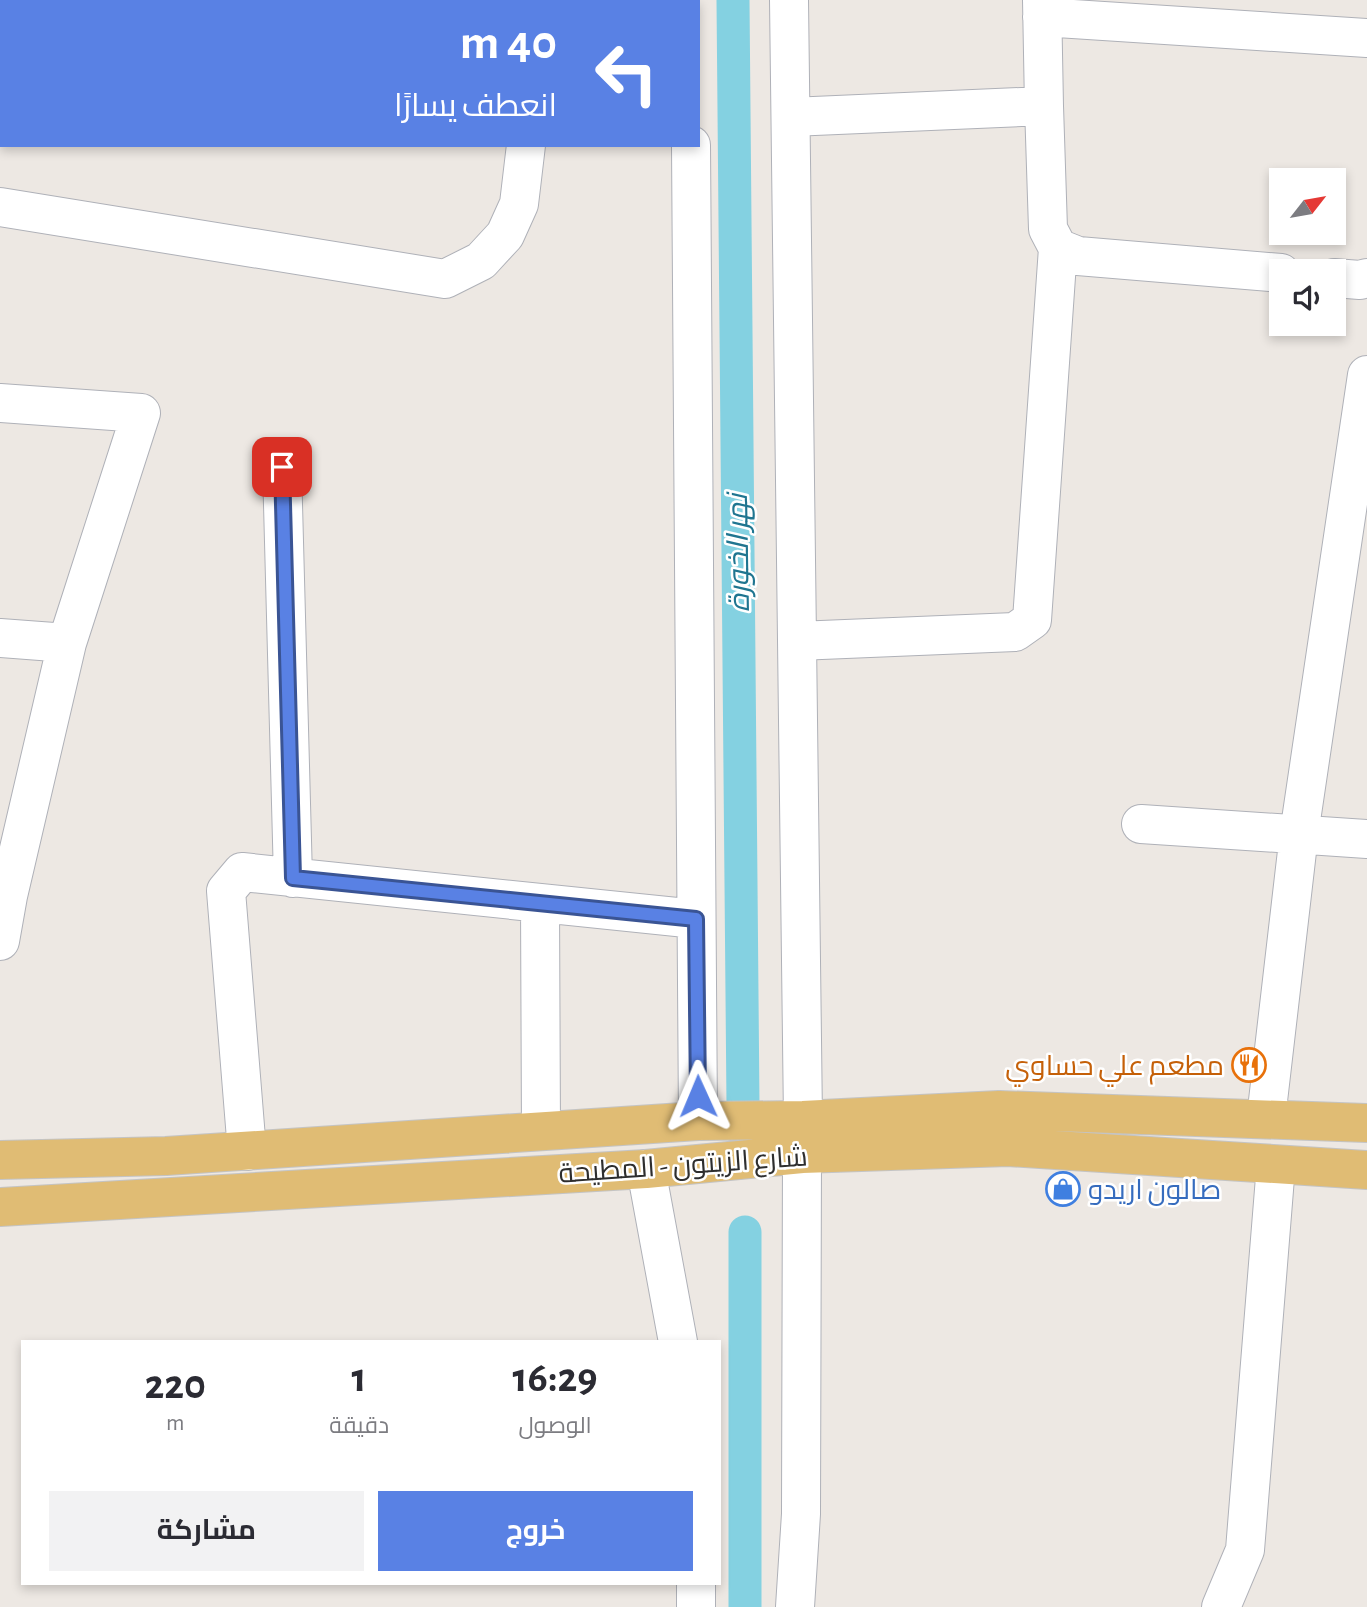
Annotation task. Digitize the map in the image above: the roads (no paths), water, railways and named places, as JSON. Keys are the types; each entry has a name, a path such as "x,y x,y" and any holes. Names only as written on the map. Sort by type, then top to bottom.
{"main road":[{"name":"شارع الزيتون - المطيحة","path":"0,1207 646,1169 803,1137 999,1110 1367,1123"},
{"name":"شارع الزيتون - المطيحة","path":"0,1160 166,1156 698,1121 803,1137 1367,1170"},
{"path":"166,1156 169,1199"}],"street":[{"path":"789,0 803,1137 801,1514 795,1607"},
{"path":"797,641 1015,632 1032,620 1058,247 1048,229 1042,8 1367,38"},
{"path":"791,117 1044,106"},
{"path":"0,207 445,279 481,261 505,235 519,204 526,147"},
{"path":"691,147 698,1121"},
{"path":"1058,247 1078,256 1269,272"},
{"path":"1346,279 1367,278"},
{"path":"1266,1118 1298,834 1367,375"},
{"path":"0,403 141,413 67,643 4,895 0,941"},
{"path":"282,467 293,878"},
{"path":"0,638 67,643"},
{"path":"1141,824 1367,839"},
{"path":"247,1151 226,891 242,873 696,919"},
{"path":"540,903 541,1131"},
{"path":"1221,1607 1245,1550 1276,1165"},
{"path":"646,1169 678,1340"},
{"path":"696,1585 696,1607"}],"waterway":[{"name":"نهر الخورة","path":"733,0 743,1105"},
{"path":"745,1232 745,1607"}],"place":[{"name":"مطعم علي حساوي","path":"1249,1065"},
{"name":"صالون اريدو","path":"1063,1189"}]}
